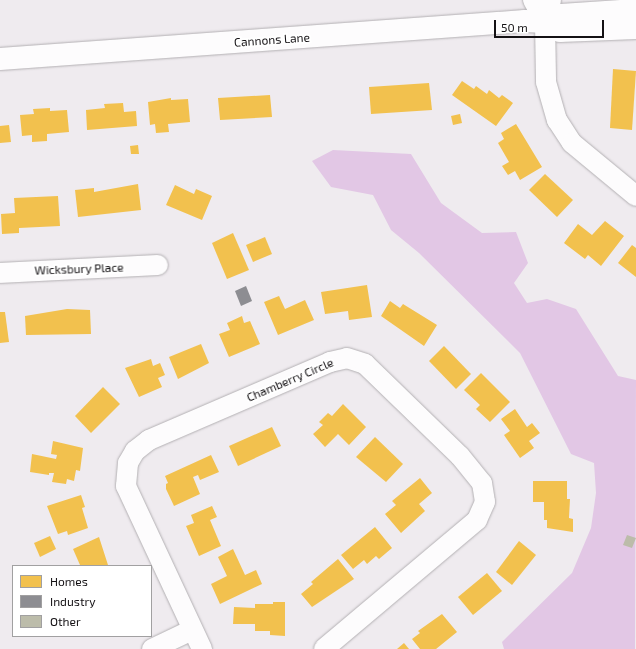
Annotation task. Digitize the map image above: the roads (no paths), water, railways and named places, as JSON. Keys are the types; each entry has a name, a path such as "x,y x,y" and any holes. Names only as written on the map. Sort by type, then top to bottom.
{"main road":[{"name":"Cannons Lane","path":"0,59 525,21 545,22 561,15 636,10"},
{"name":"Cannons Lane","path":"545,22 560,31 636,28"}],"street":[{"path":"534,0 545,22"},
{"path":"551,0 545,22 546,82 558,120 572,143 636,196"},
{"name":"Wicksbury Place","path":"0,273 158,265"},
{"name":"Chamberry Circle","path":"202,649 126,486 126,472 132,457 149,440 330,362 346,358 356,359 366,364 380,376 460,456 482,483 486,502 477,520 324,649"},
{"path":"152,649 192,630"}]}
